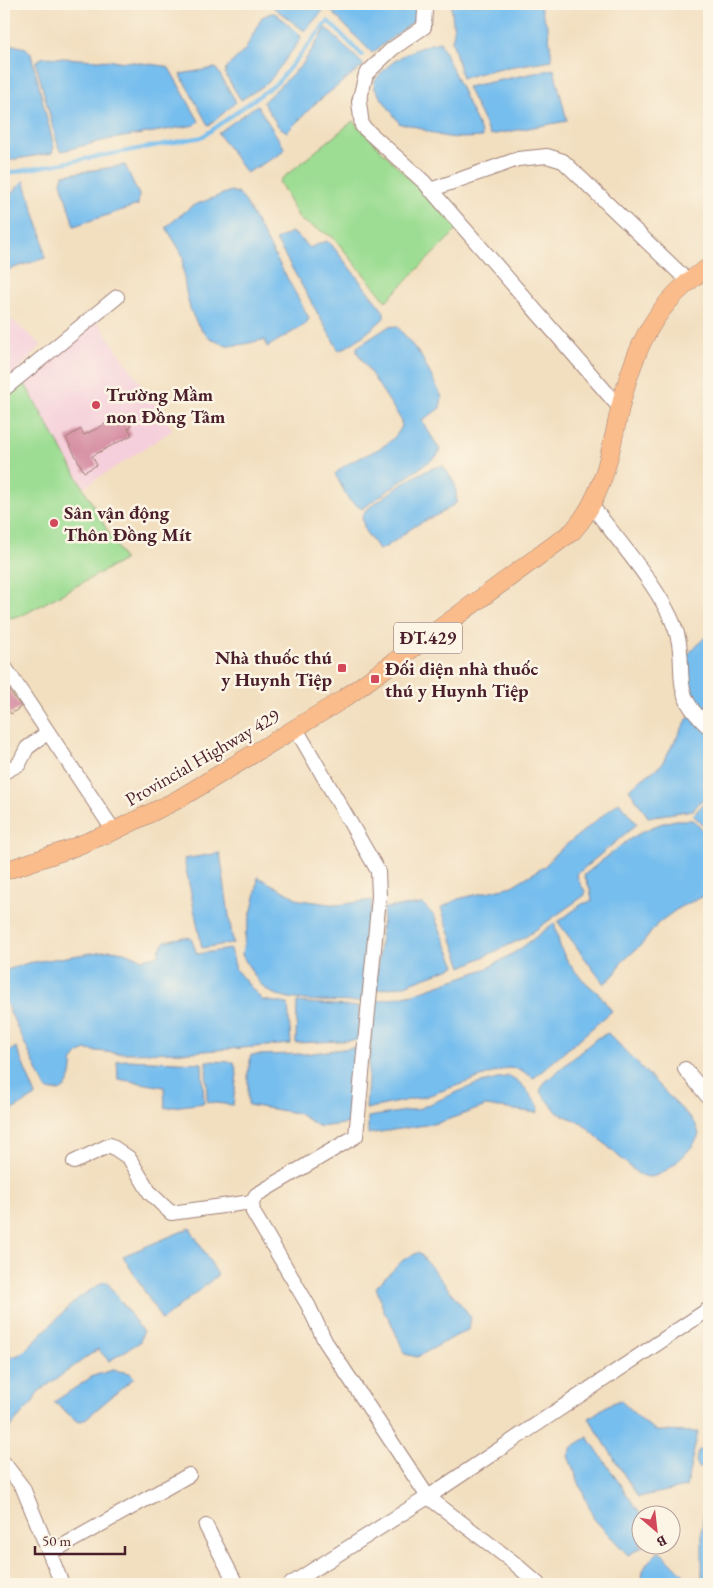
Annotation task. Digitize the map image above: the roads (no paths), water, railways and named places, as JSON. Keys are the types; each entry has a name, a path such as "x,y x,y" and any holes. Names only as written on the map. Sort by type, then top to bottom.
{"main road":[{"name":"Provincial Highway 429","path":"4,871 67,850 114,831 176,800 342,700 544,555 573,532 592,506 609,464 620,408 633,365 646,332 672,295 688,281 709,267"}],"street":[{"path":"423,4 425,10 424,27 392,49 366,74 359,102 362,126 430,190 620,408"},
{"path":"430,190 518,160 547,156 563,162 688,281"},
{"path":"4,389 117,296"},
{"path":"592,506 656,593 677,633 682,661 680,682 686,703 709,727"},
{"path":"4,666 114,831"},
{"path":"295,727 378,871 378,906 356,1136 256,1194 252,1202 254,1212 308,1306 325,1341 428,1497 513,1562 538,1584"},
{"path":"4,772 19,764 27,748 47,733"},
{"path":"685,1069 709,1098"},
{"path":"74,1162 110,1145 129,1158 150,1193 171,1213 252,1202"},
{"path":"290,1584 428,1497 709,1309"},
{"path":"4,1463 22,1488 62,1584"},
{"path":"50,1553 189,1475"},
{"path":"206,1526 236,1584"}],"water":[{"path":"269,4 328,5 306,30 303,30"},
{"path":"334,4 416,4 417,13 414,21 372,53 330,10"},
{"path":"451,4 539,4 548,28 552,60 496,69 462,78 452,40 454,32"},
{"path":"275,13 300,35 301,39 268,83 241,100 225,74 226,68 245,50 262,17"},
{"path":"326,28 364,65 317,102 287,132 278,126 263,102 302,65"},
{"path":"440,42 482,137 460,138 444,136 415,126 400,124 375,89 374,82 394,61 411,51"},
{"path":"4,43 26,48 31,54 54,147 52,153 4,161"},
{"path":"44,57 133,62 165,66 169,68 199,121 195,125 106,140 62,151 59,149 36,64 36,61"},
{"path":"216,68 236,102 208,125 180,74"},
{"path":"554,69 567,121 490,135 467,87"},
{"path":"257,105 285,149 279,155 246,173 218,133"},
{"path":"125,165 139,195 138,205 74,226 61,182 63,175"},
{"path":"24,180 42,236 45,258 4,271 4,196 11,194"},
{"path":"231,191 239,194 245,201 309,318 306,324 267,347 265,340 227,345 215,341 198,326 186,293 183,257 166,227 192,206"},
{"path":"291,232 299,237 309,248 326,241 331,244 384,312 384,318 357,340 339,351 276,240"},
{"path":"397,326 421,356 442,397 440,408 422,421 440,450 437,456 362,509 349,500 335,474 351,462 389,442 402,426 400,418 357,352 357,347 388,327"},
{"path":"443,466 455,484 457,502 447,510 412,528 379,550 365,531 362,517 366,510 424,471"},
{"path":"709,633 709,719 701,712 692,698 688,683 686,656"},
{"path":"693,717 709,729 709,792 693,810 648,817 629,789 661,765 688,718"},
{"path":"709,798 709,831 693,815"},
{"path":"619,802 637,824 577,874 585,895 524,938 462,967 441,908 458,899 512,886 545,866 555,854"},
{"path":"676,820 693,820 709,837 709,896 702,897 680,907 658,923 643,943 621,963 615,974 604,984 558,922 582,904 592,901 590,889 584,875 638,834 662,823"},
{"path":"220,853 233,943 202,948 184,859"},
{"path":"258,877 300,900 338,905 372,900 362,1000 359,1002 325,1001 285,997 267,990 259,983 242,955"},
{"path":"423,904 434,916 456,966 402,986 375,990 384,908"},
{"path":"554,923 561,949 568,962 600,995 612,1011 534,1078 519,1069 507,1068 427,1096 366,1109 373,1002 413,994 488,968 520,949"},
{"path":"184,937 191,938 197,954 231,949 236,970 262,1000 288,1004 291,1044 192,1052 116,1053 86,1050 79,1053 72,1062 70,1080 64,1088 59,1091 46,1089 4,999 4,971 28,963 111,950 124,952 143,959 159,955 159,950 165,941"},
{"path":"297,1002 359,1007 360,1040 296,1043"},
{"path":"608,1033 695,1123 699,1134 697,1140 679,1160 656,1176 648,1177 638,1174 582,1123 558,1113 540,1091 545,1082 597,1038"},
{"path":"16,1047 36,1096 4,1115 4,1055"},
{"path":"358,1047 351,1123 320,1127 297,1113 248,1105 248,1072 251,1055 305,1054"},
{"path":"117,1061 202,1063 204,1103 165,1108 164,1087 118,1079"},
{"path":"206,1061 234,1062 237,1074 233,1105 207,1102"},
{"path":"509,1076 522,1085 539,1107 537,1113 486,1106 438,1123 368,1134 368,1117 418,1109 474,1085"},
{"path":"190,1228 218,1275 162,1320 123,1256"},
{"path":"419,1252 471,1317 469,1329 417,1357 405,1354 389,1318 385,1314 376,1287 403,1260"},
{"path":"103,1282 107,1282 143,1332 140,1342 109,1361 98,1349 38,1392 33,1402 4,1434 4,1351 12,1357 21,1354 77,1299"},
{"path":"113,1370 130,1373 134,1378 84,1420 78,1422 54,1402 93,1376"},
{"path":"620,1400 656,1431 698,1432 686,1487 638,1497 589,1418 608,1405"},
{"path":"588,1437 635,1506 630,1506 630,1554 628,1555 594,1519 568,1456 572,1447"},
{"path":"709,1446 709,1466 699,1468 696,1461 698,1451"},
{"path":"709,1480 709,1583 702,1577 702,1532 706,1486"},
{"path":"654,1556 665,1556 693,1584 644,1584 643,1570"}],"waterway":[{"path":"4,174 202,137 277,83 328,21 362,55"}],"place":[{"name":"Trường Mầm non Đồng Tâm","path":"96,405"},
{"name":"Sân vận động Thôn Đồng Mít","path":"54,523"},
{"name":"Nhà thuốc thú y Huynh Tiệp","path":"342,668"},
{"name":"Đối diện nhà thuốc thú y Huynh Tiệp","path":"375,679"}]}
